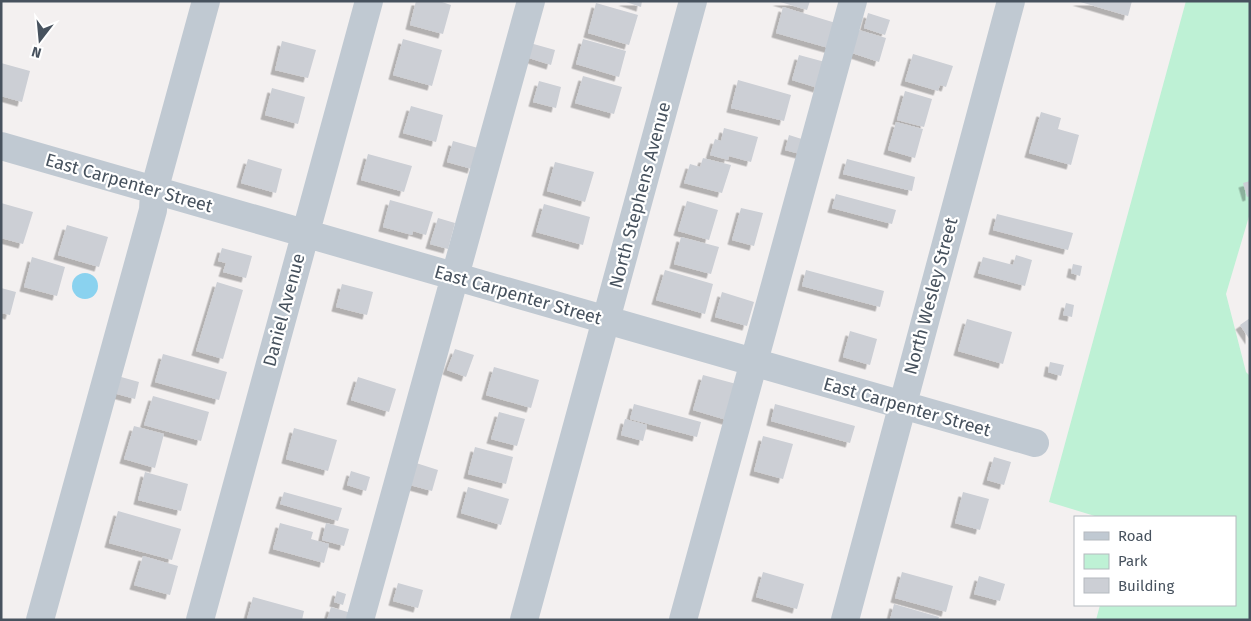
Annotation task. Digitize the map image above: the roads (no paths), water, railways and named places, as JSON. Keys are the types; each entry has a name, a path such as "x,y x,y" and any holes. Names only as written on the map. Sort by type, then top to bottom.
{"street":[{"path":"40,620 153,210 154,191 206,1"},
{"name":"Daniel Avenue","path":"200,620 369,1"},
{"path":"360,620 530,1"},
{"name":"North Stephens Avenue","path":"524,620 693,1"},
{"path":"683,620 853,1"},
{"name":"North Wesley Street","path":"845,620 1011,1"},
{"name":"East Carpenter Street","path":"1,146 1035,444"}],"water":[{"path":"85,273 94,277 98,286 94,295 85,299 76,295 72,286 76,277"}]}
